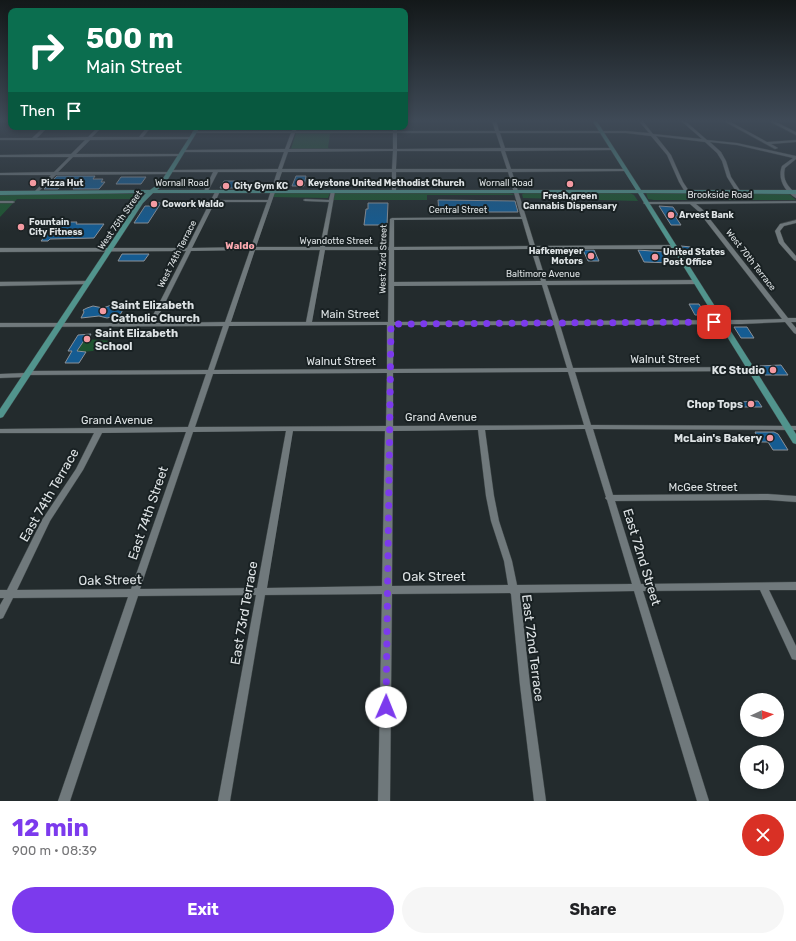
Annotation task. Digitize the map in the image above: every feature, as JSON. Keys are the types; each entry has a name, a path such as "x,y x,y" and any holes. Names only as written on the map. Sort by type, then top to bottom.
{"main road":[{"name":"West 75th Street","path":"0,415 141,202 148,194 162,184 179,157"},
{"path":"617,157 796,441"},
{"name":"Wornall Road","path":"0,193 154,191 793,192"}],"street":[{"path":"36,193 71,157"},
{"name":"East 74th Street","path":"64,801 283,157"},
{"path":"394,191 395,157"},
{"name":"East 72nd Street","path":"506,157 515,192 589,427 609,498 703,801"},
{"path":"670,157 681,182 687,191"},
{"path":"722,157 729,177 739,192"},
{"path":"795,157 786,163 781,172 782,182 793,192 796,197"},
{"path":"0,174 279,170 624,170"},
{"path":"206,191 216,171"},
{"name":"West 74th Terrace","path":"151,325 218,191"},
{"path":"309,324 332,191"},
{"path":"305,200 331,201"},
{"path":"213,201 268,201"},
{"path":"0,202 13,202"},
{"name":"Brookside Road","path":"645,203 796,202"},
{"name":"West 70th Terrace","path":"694,203 796,332"},
{"name":"Central Street","path":"392,218 524,218"},
{"name":"West 73rd Street","path":"384,801 392,218"},
{"path":"796,221 782,225 777,231 777,235 796,259"},
{"name":"Wyandotte Street","path":"0,250 673,247"},
{"name":"Baltimore Avenue","path":"392,284 695,282"},
{"path":"0,284 87,284"},
{"name":"Main Street","path":"0,325 720,322 796,320"},
{"name":"Walnut Street","path":"0,376 27,374 211,372 750,369"},
{"name":"Grand Avenue","path":"0,431 787,426 796,428"},
{"name":"East 72nd Terrace","path":"481,428 490,496 495,521 508,561 513,589 516,594 525,685 540,801"},
{"name":"East 73rd Terrace","path":"224,801 290,430"},
{"name":"East 74th Terrace","path":"0,615 46,520 79,470 99,431"},
{"name":"McGee Street","path":"609,498 768,497 796,499"},
{"name":"Oak Street","path":"0,594 387,589 638,589 796,586"},
{"path":"763,587 796,656"}],"green space":[{"path":"274,193 330,193 328,198 272,197"},
{"path":"335,193 509,193 515,195 427,195 427,200 333,200"},
{"path":"630,193 634,195 638,201 523,198 522,194"},
{"path":"646,193 789,194 796,200 654,200 648,199"},
{"path":"0,194 143,194 140,199 17,199 0,217"},
{"path":"85,339 113,341 110,348 95,349 93,351 78,351"}],"building":[{"path":"57,176 95,176 93,179 103,179 101,182 105,182 99,189 73,189 76,185 62,185 58,189 44,189"},
{"name":"Keystone United Methodist Church","path":"296,176 306,176 304,186 292,186"},
{"path":"121,177 146,177 141,184 116,184"},
{"path":"224,181 243,181 239,188 220,188"},
{"path":"438,200 515,201 518,212 439,212"},
{"path":"154,202 161,203 148,223 134,223 145,206 152,206"},
{"path":"208,202 205,208 168,208 171,203"},
{"path":"368,203 388,203 387,225 364,225"},
{"name":"Arvest Bank","path":"659,206 673,207 679,216 675,216 681,225 671,225"},
{"path":"68,222 77,222 76,224 104,224 94,238 50,239 48,241 41,241 55,224 67,224"},
{"path":"681,246 691,247 699,259 690,259"},
{"name":"Hafkemeyer Motors","path":"583,250 594,250 599,261 588,261"},
{"name":"United States Post Office","path":"638,250 665,252 672,263 644,262"},
{"path":"122,254 149,254 144,261 118,261"},
{"name":"Saint Elizabeth Catholic Church","path":"117,303 125,306 120,315 107,318 99,316 81,318 84,312 83,310 87,308 93,306 103,308"},
{"path":"689,304 699,304 705,315 695,315"},
{"path":"734,327 747,327 754,338 741,338"},
{"path":"91,334 88,339 85,339 77,351 86,352 79,363 65,363 72,351 68,351 78,335"},
{"name":"KC Studio","path":"781,365 788,375 765,375 759,366"},
{"name":"Chop Tops","path":"758,401 762,407 744,407 740,402"},
{"name":"McLain's Bakery","path":"755,432 774,432 778,434 788,450 773,450 768,442 760,442"}],"place":[{"name":"Pizza Hut","path":"33,183"},
{"name":"Keystone United Methodist Church","path":"300,183"},
{"name":"Fresh.green Cannabis Dispensary","path":"570,184"},
{"name":"City Gym KC","path":"226,186"},
{"name":"Cowork Waldo","path":"154,204"},
{"name":"Arvest Bank","path":"671,215"},
{"name":"Fountain City Fitness","path":"21,227"},
{"name":"Hafkemeyer Motors","path":"591,256"},
{"name":"United States Post Office","path":"655,257"},
{"name":"Saint Elizabeth Catholic Church","path":"103,311"},
{"name":"Saint Elizabeth School","path":"87,339"},
{"name":"KC Studio","path":"773,370"},
{"name":"Chop Tops","path":"751,404"},
{"name":"McLain's Bakery","path":"770,438"}],"district":[{"name":"Waldo","path":"240,246"}],"route":[{"path":"386,707 391,324 714,322"}]}
